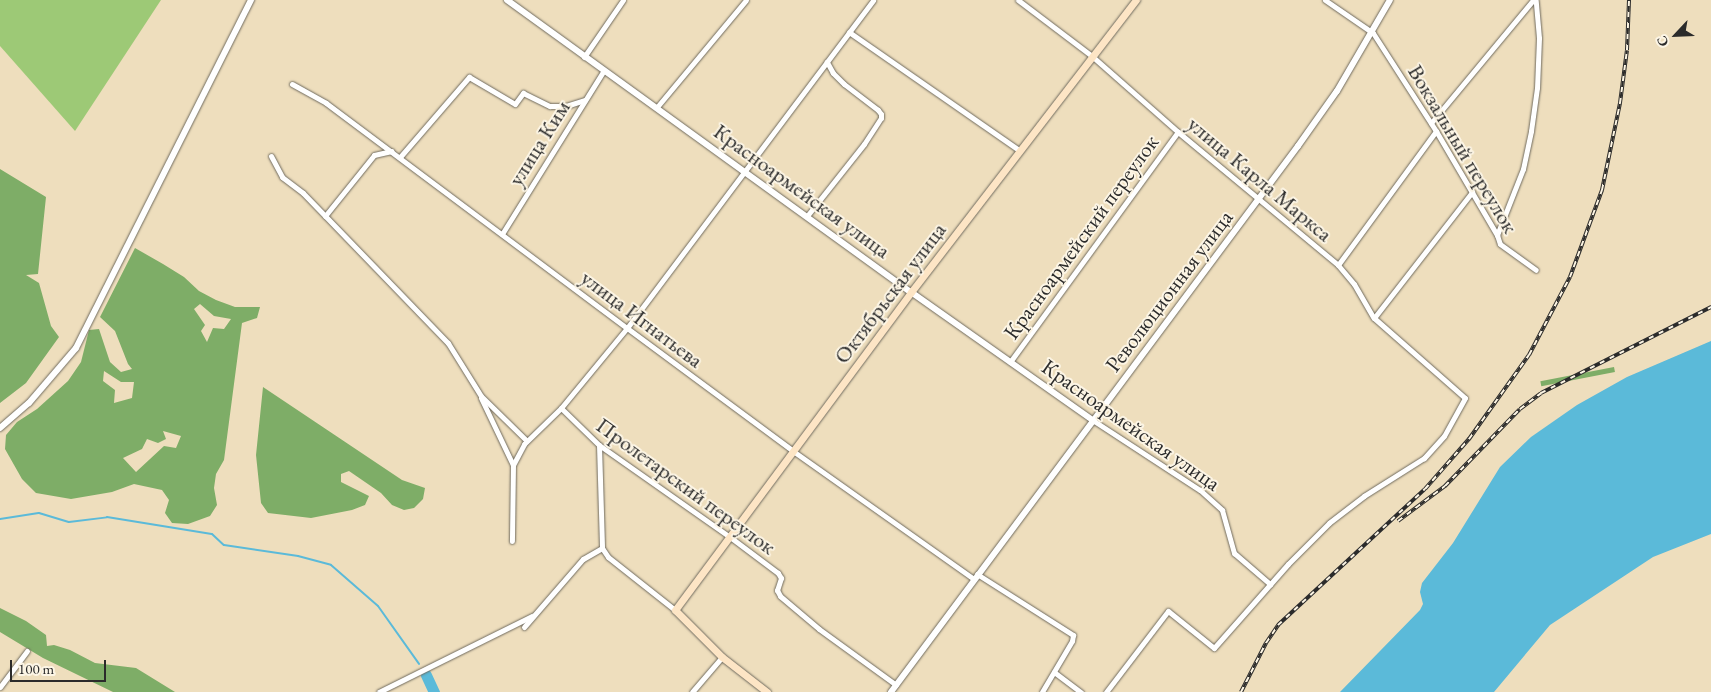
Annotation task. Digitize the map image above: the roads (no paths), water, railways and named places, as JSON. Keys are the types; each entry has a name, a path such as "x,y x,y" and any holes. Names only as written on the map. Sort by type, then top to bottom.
{"main road":[{"name":"Октябрьская улица","path":"675,610 911,292 1136,0"},
{"path":"675,610 722,657 767,692"}],"street":[{"path":"0,428 29,403 76,348 251,0"},
{"name":"Красноармейская улица","path":"507,0 911,292 1094,421 1200,490 1222,510 1234,553 1270,584"},
{"path":"584,57 623,0"},
{"path":"657,107 746,0"},
{"path":"512,541 513,466 520,449 561,408 627,328 746,172 873,0"},
{"name":"улица Карла Маркса","path":"1018,0 1093,57 1178,132 1338,265 1354,284 1374,318 1465,398 1444,436 1424,458 1347,508 1328,524 1270,584"},
{"path":"1325,0 1372,33"},
{"name":"Революционная улица","path":"891,692 1259,200 1337,91 1390,0"},
{"path":"1430,123 1534,0"},
{"path":"1498,235 1523,169 1531,131 1539,38 1534,0"},
{"path":"848,32 1020,151"},
{"name":"Вокзальный переулок","path":"1372,33 1436,131 1498,235 1503,247 1536,270"},
{"path":"807,216 864,144 880,118 878,110 844,84 833,73 827,62"},
{"name":"улица Ким","path":"502,234 604,70"},
{"path":"400,157 469,77 515,104 523,93 550,106 566,106 585,100"},
{"name":"улица Игнатьева","path":"292,84 326,102 793,451 976,577 1072,635 1072,641 1054,672"},
{"path":"1338,265 1436,131"},
{"name":"Красноармейский переулок","path":"1010,362 1178,132"},
{"path":"325,216 374,155 392,151"},
{"path":"271,156 282,177 303,193 448,343 477,391 513,466"},
{"path":"1374,318 1472,192"},
{"path":"477,391 527,441"},
{"name":"Пролетарский переулок","path":"561,408 599,445 730,537 780,576 777,590 780,596 819,629 896,685"},
{"path":"599,445 602,548 608,557 675,610"},
{"path":"524,627 583,559 602,548"},
{"path":"1106,692 1168,611 1214,648 1270,584"},
{"path":"379,692 387,690 532,616"},
{"path":"0,686 27,651"},
{"path":"692,692 722,657"},
{"path":"1042,692 1054,672 1081,692"}],"water":[{"path":"1711,341 1711,534 1653,557 1550,625 1494,692 1340,692 1420,610 1423,604 1420,592 1422,583 1453,543 1500,467 1531,437 1577,405 1627,377"}],"waterway":[{"path":"0,519 39,513 69,522 107,517 212,534 224,545 298,556 331,565 378,606 419,664"},
{"path":"426,675 434,692"}],"railway":[{"path":"1241,692 1266,643 1278,625 1425,489 1469,439 1529,355 1570,277 1602,190 1620,103 1627,50 1629,0"},
{"path":"1398,521 1445,486 1520,409 1541,393 1711,307"}]}
